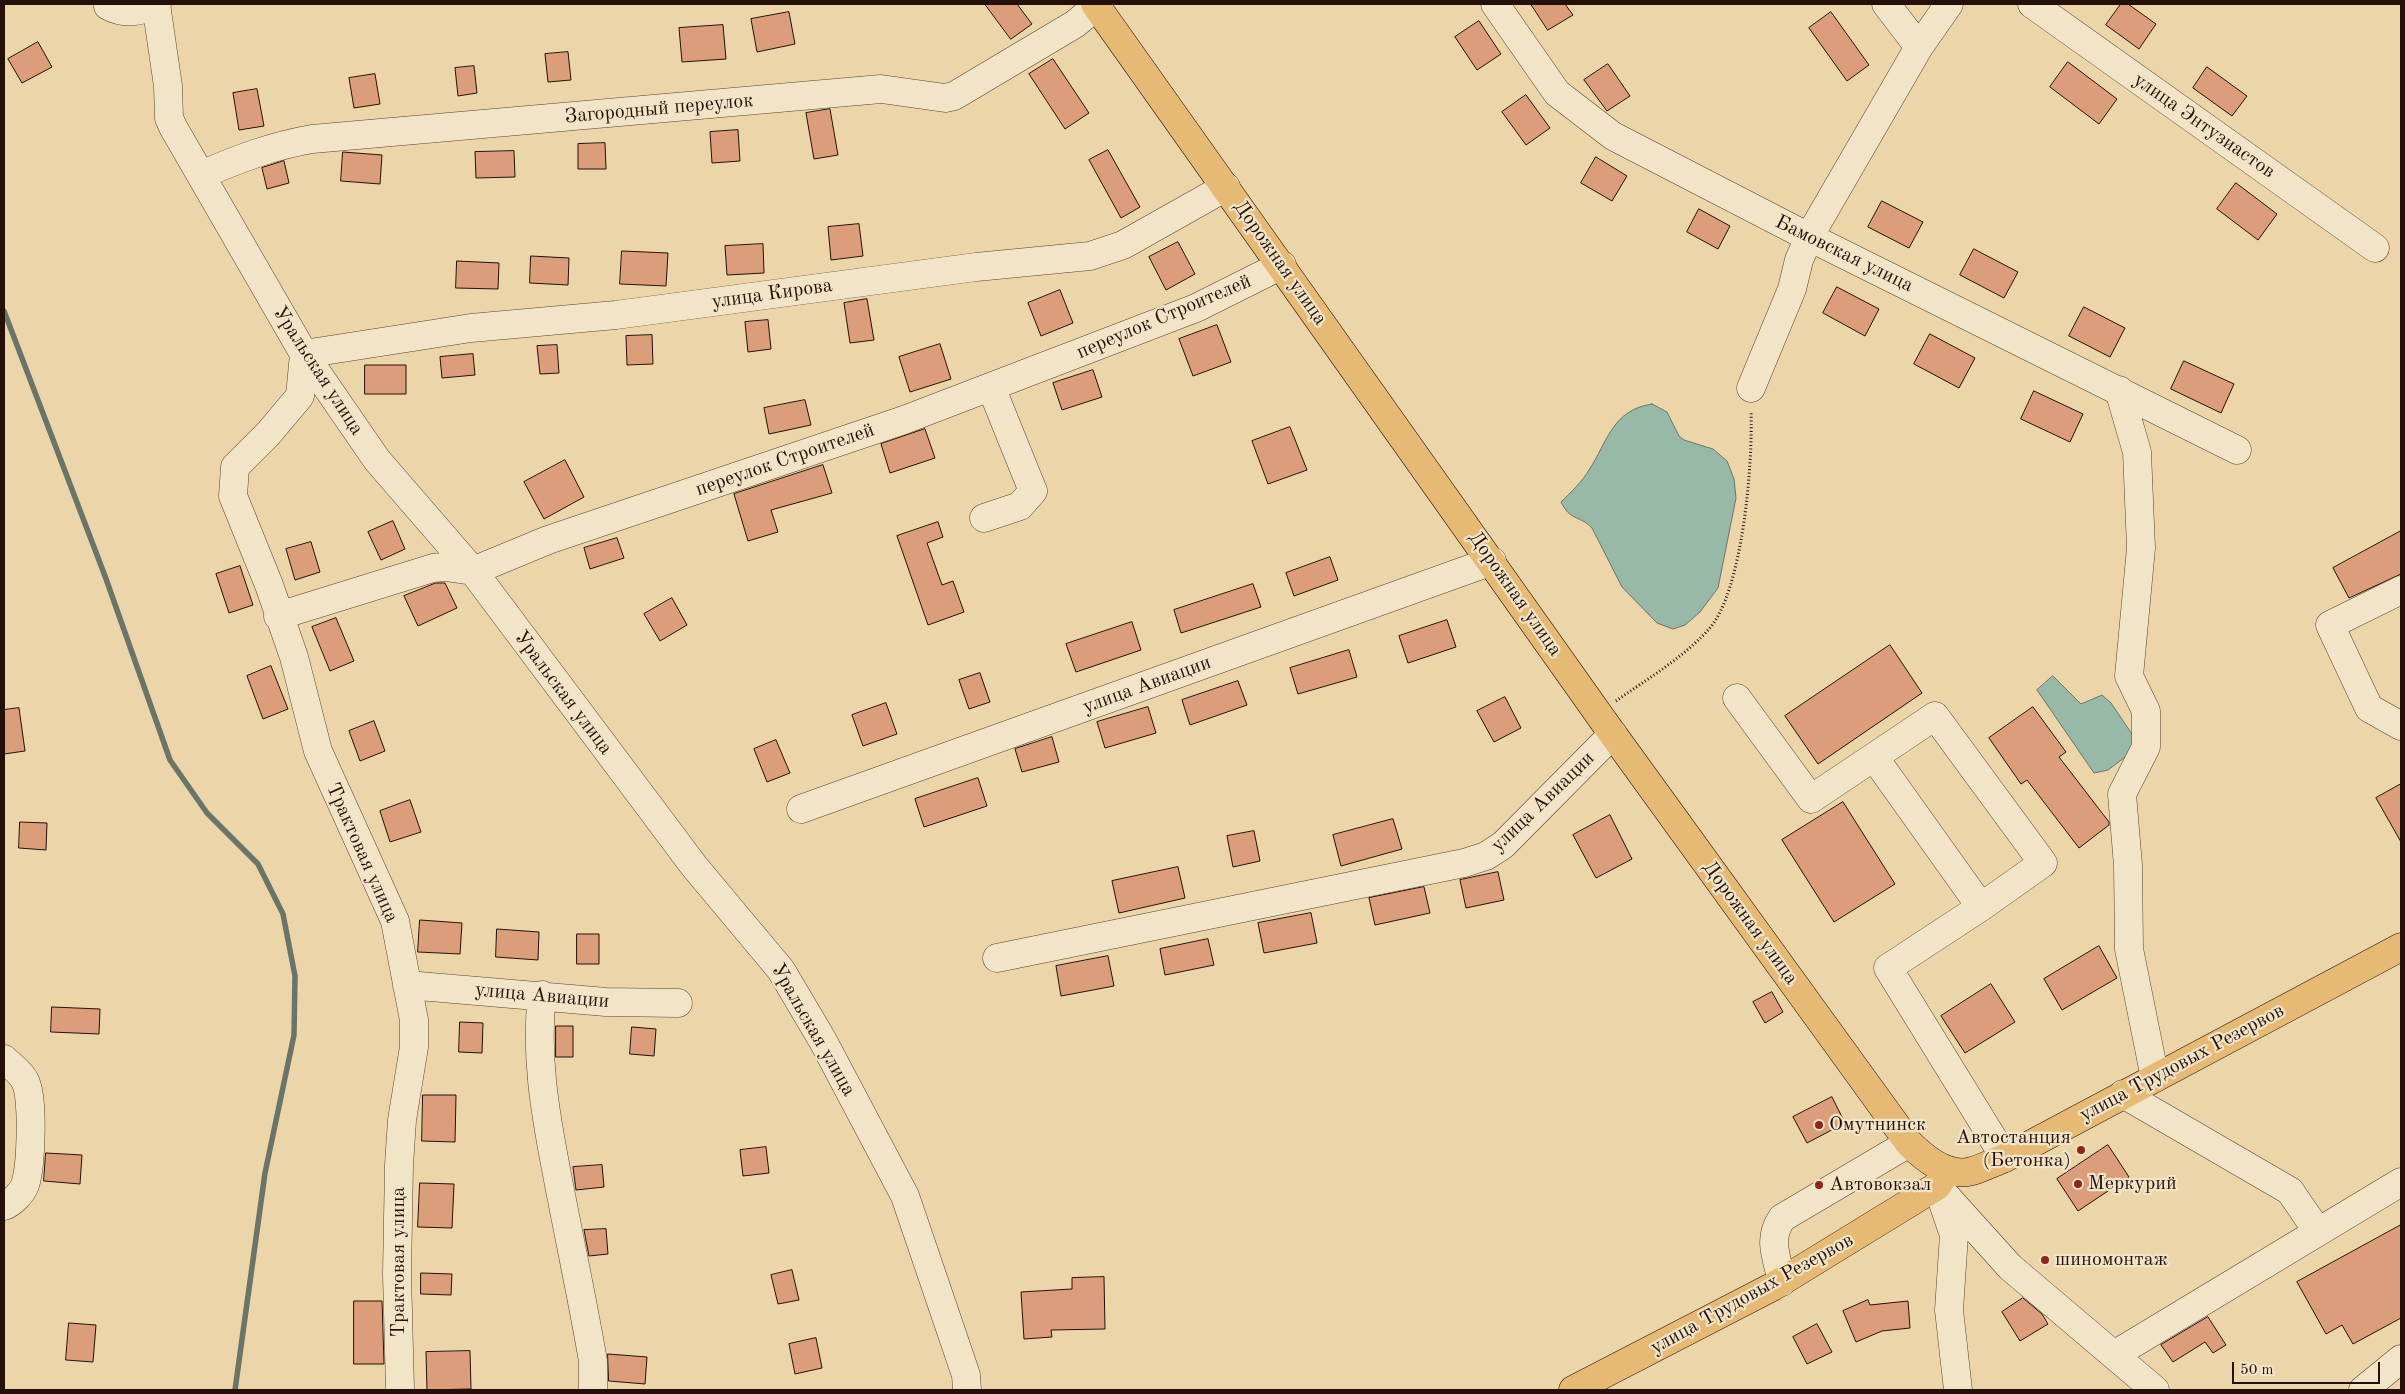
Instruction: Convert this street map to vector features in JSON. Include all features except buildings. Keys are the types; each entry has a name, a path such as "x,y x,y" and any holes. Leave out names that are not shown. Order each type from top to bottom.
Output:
{"main road":[{"name":"Дорожная улица","path":"1097,4 1606,724 1909,1144 1942,1178"},
{"name":"улица Трудовых Резервов","path":"1573,1390 1782,1282 1942,1178 1970,1172 2005,1158 2401,947"}],"street":[{"path":"108,6 117,11 132,13 156,4"},
{"name":"Уральская улица","path":"156,4 168,86 169,118 304,354 377,460 472,571 694,866 781,970 823,1041 905,1196 966,1374 967,1390"},
{"name":"Загородный переулок","path":"201,175 250,154 279,145 312,139 882,89 945,98 954,96 1067,28 1097,4"},
{"name":"Бамовская улица","path":"1495,4 1557,93 1576,110 1613,136 1809,237 2238,450"},
{"path":"1886,4 1919,47"},
{"path":"1751,388 1792,289 1799,260 1809,237 1919,47 1949,4"},
{"name":"улица Энтузиастов","path":"2032,4 2375,248"},
{"name":"улица Кирова","path":"304,354 470,328 616,315 976,267 1090,256 1123,244 1226,187"},
{"name":"переулок Строителей","path":"472,571 548,540 904,420 1196,308 1282,265"},
{"name":"Трактовая улица","path":"304,354 300,396 268,434 235,467 233,496 269,585 278,616 302,681 310,719 325,771 395,921 414,1020 414,1047 402,1120 399,1165 397,1274 400,1390"},
{"path":"984,518 1020,506 1033,490 991,386"},
{"path":"2120,390 2137,452 2141,548 2129,676 2146,712 2146,747 2122,794 2128,865 2129,950 2155,1078"},
{"name":"улица Авиации","path":"801,809 1492,561"},
{"path":"278,616 433,568 446,567 472,571"},
{"path":"2401,590 2330,626 2369,708 2401,726"},
{"path":"1737,698 1811,799 1935,716 2043,864 1888,968 2005,1158"},
{"name":"улица Авиации","path":"997,958 1439,868 1486,856 1520,830 1606,724"},
{"path":"1874,757 1981,907"},
{"name":"улица Авиации","path":"407,985 616,1002 678,1003"},
{"path":"542,995 539,1029 542,1077 550,1136 593,1361 593,1390"},
{"path":"4,1059 22,1076 30,1093 30,1142 25,1186 16,1198 4,1206"},
{"path":"2123,1094 2290,1191 2318,1232"},
{"path":"1782,1282 1774,1244 1774,1231 1782,1218 1909,1144"},
{"path":"1942,1178 2010,1267 2154,1390"},
{"path":"1942,1178 1954,1235 1949,1310 1958,1390"},
{"path":"2114,1355 2401,1182"},
{"path":"2363,1390 2401,1359"}],"path":[{"path":"1606,724 1709,629 1723,608 1740,538 1751,470 1751,388"}],"shaded area":[{"path":"1652,404 1667,412 1679,436 1684,440 1713,449 1727,461 1734,479 1736,498 1718,588 1700,612 1685,625 1673,629 1657,623 1622,587 1592,528 1568,513 1561,502 1586,474 1619,420 1639,407"},
{"path":"2053,676 2081,704 2102,695 2111,703 2136,740 2133,751 2108,770 2094,773 2037,690"}],"waterway":[{"path":"4,311 105,576 170,760 207,813 258,864 283,914 295,976 294,1035 265,1173 235,1390"}],"place":[{"name":"Омутнинск","path":"1819,1125"},
{"name":"Автостанция (Бетонка)","path":"2081,1150"},
{"name":"Меркурий","path":"2078,1184"},
{"name":"Автовокзал","path":"1819,1185"},
{"name":"шиномонтаж","path":"2045,1260"}]}
